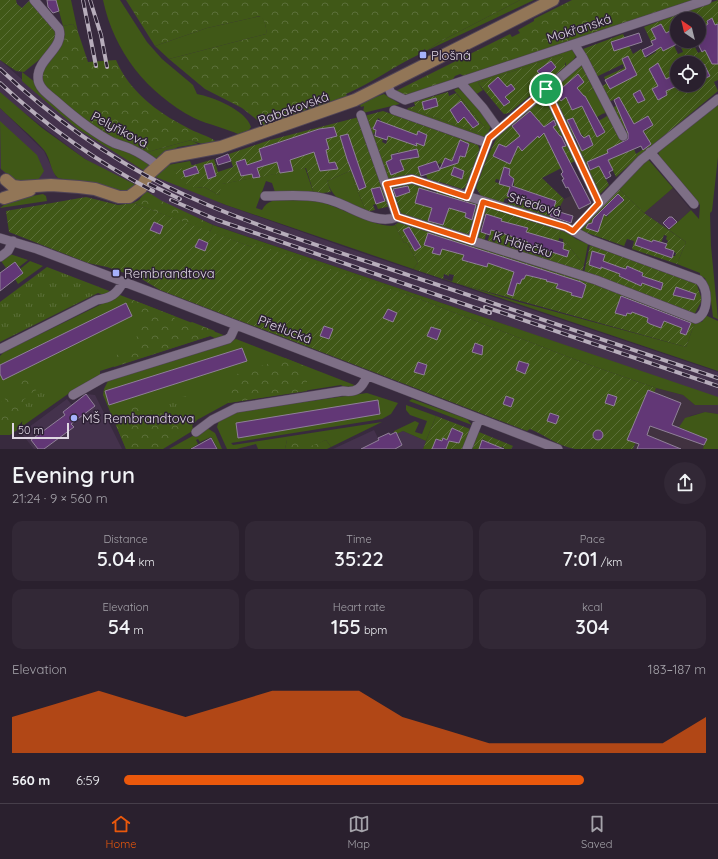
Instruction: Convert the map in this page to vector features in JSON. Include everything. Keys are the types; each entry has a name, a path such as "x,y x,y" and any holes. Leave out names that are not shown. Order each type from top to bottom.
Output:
{"main road":[{"name":"Rabakovská","path":"3,177 13,186 84,188 125,198 131,196 141,188 149,174 157,165 168,157 221,147 259,135 355,100 553,0"},
{"path":"2,200 7,189 3,177"},
{"name":"Rabakovská","path":"2,200 39,187"}],"street":[{"name":"Pelyňková","path":"34,0 59,30 60,35 58,42 40,66 38,73 40,85 50,96 86,127 114,143 131,149 157,165"},
{"name":"Mokřanská","path":"387,84 391,93 405,100 706,0"},
{"path":"574,44 583,58 624,136"},
{"path":"467,197 486,143 498,129 583,58"},
{"path":"460,82 483,108 498,129"},
{"path":"546,89 599,203"},
{"path":"573,231 650,152 718,99"},
{"path":"394,110 486,143"},
{"path":"265,196 318,197 337,202 375,218 389,220 397,217 361,115"},
{"path":"650,152 694,204"},
{"name":"Středová","path":"386,184 412,179 566,227 590,240 699,280 702,284 706,302 700,317 696,320"},
{"path":"472,241 483,202"},
{"name":"K Háječku","path":"397,217 596,280 696,320"},
{"name":"Přetlucká","path":"0,238 13,241 123,282 558,449"},
{"path":"0,257 8,252 13,241"},
{"path":"0,349 97,300 106,298 118,292 123,282"},
{"path":"73,395 103,378 228,339 232,336 236,325"},
{"path":"196,432 212,420 236,408 343,391 354,391 363,386 367,376"},
{"path":"467,449 479,419"}],"shaded area":[{"path":"0,60 58,111 96,138 223,204 350,249 718,372 718,398 214,225 162,202 85,159 11,103 0,92"},
{"path":"0,108 44,151 56,177 64,180 35,182 8,176 0,168"},
{"path":"589,187 597,201 573,225 549,219 553,210 557,211 564,199"},
{"path":"673,188 691,210 669,230 644,213"},
{"path":"656,388 683,395 695,405 718,405 718,414 705,412 690,416 680,428 707,439 709,449 633,449"},
{"name":"MŠ Rembrandtova","path":"86,394 95,395 122,449 34,449 21,433 67,399 72,405"},
{"path":"374,430 378,438 390,432 392,434 403,431 426,441 423,449 333,449"}],"green space":[{"path":"0,0 16,0 17,4 22,8 30,0 57,33 58,37 45,55 24,72 16,71 0,60"},
{"path":"56,0 71,0 78,32 73,24 63,26"},
{"path":"103,0 120,0 147,42 162,59 193,85 197,94 220,101 243,115 251,127 247,133 240,135 194,118 177,108 147,83 124,54 108,19"},
{"path":"126,0 520,0 441,41 426,51 425,49 420,52 420,54 346,94 347,96 266,127 242,108 205,89 169,59 266,34 265,25 260,16 207,28 155,46"},
{"path":"520,0 534,0 426,51 441,41"},
{"path":"572,0 697,0 466,77 460,74 455,76 451,82 407,96 396,91 510,34 512,37 520,33 518,30 534,21 534,19"},
{"path":"718,0 718,80 714,82 718,91 616,177 605,154 587,162 589,171 599,166 607,171 603,174 609,185 599,195 549,91 583,63 596,88 577,97 571,108 572,110 582,106 597,137 605,132 604,128 601,130 597,122 607,116 606,113 602,114 607,111 628,152 634,149 636,154 651,144 647,138 633,147 625,132 628,130 634,137 650,128 652,124 648,116 623,130 612,108 622,103 619,97 609,102 601,87 607,83 604,77 624,68 623,64 596,77 583,49 623,34 633,54 641,49 646,58 656,52 644,27 670,17 670,32 668,33 670,37 670,45 661,27 655,40 663,51 670,48 675,48 678,54 683,52 682,48 696,48 698,53 717,44 712,26 715,24 712,18 707,21 708,24 706,25 706,12 685,12","holes":["582,134 584,138 587,137 593,145 582,151 574,139"]},
{"path":"261,16 264,20 266,34 169,59 155,46 207,28"},
{"path":"73,24 78,32 88,62 116,60 128,81 145,100 175,121 217,142 204,144 191,140 144,153 101,132 74,115 51,93 41,80 43,65 64,39 63,26"},
{"path":"571,47 576,56 567,69 561,55 478,83 483,90 475,95 469,86 469,83"},
{"path":"561,55 565,61 565,67 509,113 504,114 478,83"},
{"path":"22,72 117,146 149,164 150,166 146,172 78,129 22,81"},
{"path":"458,88 473,101 491,125 488,134 483,137 406,111 408,108 482,134 486,129 454,90"},
{"path":"596,88 607,111 589,122 586,114 593,110 585,96 579,99 577,97"},
{"path":"0,92 42,128 85,159 138,186 136,189 123,192 58,178 53,172 44,150 0,108"},
{"path":"448,92 449,96 456,93 486,129 487,133 482,134 408,108 415,106 414,102","holes":["461,102 463,105 465,104 479,124 473,128 464,117 458,122 450,110"]},
{"path":"384,94 400,104 363,113 364,106 361,107 359,103"},
{"path":"545,95 563,135 557,137 551,129 557,124 553,120 541,129 534,131 539,137 545,133 554,152 569,144 577,160 542,178 564,199 557,212 553,210 556,201 543,197 540,207 552,211 549,219 507,206 509,200 505,198 503,204 482,197 476,188 486,160 498,135","holes":["499,144 506,147 504,150 514,155 511,161 501,157 499,160 493,156","504,167 510,169 509,175 514,179 514,186 521,189 519,198 507,196 511,184 508,186 495,182 496,179 500,180"]},
{"path":"718,102 718,157 712,211 710,213 711,246 718,319 713,317 710,293 708,293 705,278 700,277 700,273 677,264 686,242 669,230 691,210 699,219 700,205 660,160 658,151"},
{"path":"383,111 478,145 480,151 466,187 462,189 440,182 439,185 428,181 426,174 443,168 441,163 438,164 436,161 418,167 422,180 387,179 364,116","holes":["378,118 381,122 392,126 386,144 382,142 383,139 373,135 376,130 373,129","460,140 469,144 465,157 460,156 459,159 453,157","398,152 404,170 391,174 386,162 392,159 391,155"]},
{"path":"359,117 391,206 378,209 376,204 373,205 375,210 366,212 350,171 327,181 331,192 314,194 306,168 293,171 287,153 281,153 278,142 259,149 264,166 277,162 280,173 260,177 255,163 249,165 253,178 222,184 219,195 204,187 196,188 188,185 173,171 214,159 218,172 233,167 229,154 270,140","holes":["350,141 355,153 351,154 355,157 359,168 352,173 347,160","328,158 329,163 335,162 337,169 320,171 317,161"]},
{"path":"0,121 37,155 44,171 38,180 20,184 1,169"},
{"path":"191,140 198,144 178,147 156,159 144,153"},
{"path":"647,158 673,188 644,213 618,188"},
{"path":"190,161 192,166 174,171 196,188 204,187 219,195 221,184 305,168 314,194 275,192 272,183 266,181 256,208 262,210 266,204 275,201 311,199 368,221 388,226 395,225 404,243 407,242 418,263 413,269 226,205 153,176 168,165"},
{"path":"350,171 366,212 337,198 333,194 327,181"},
{"path":"406,181 430,188 429,191 419,188 416,200 432,207 437,190 480,203 469,238 403,218 399,212 391,189 393,185"},
{"path":"618,188 644,213 686,242 677,264 632,249 634,241 627,239 624,246 582,231 581,227","holes":["618,194 624,201 618,203 607,217 601,211","664,235 667,236 666,239 668,241 665,248 676,253 675,256 672,256 671,258 649,250 649,248 646,247 645,249 635,245 638,238 648,241 651,244 653,240 661,243"]},
{"path":"146,191 162,201 213,225 210,232 133,203 139,200"},
{"path":"43,194 46,196 47,201 0,208 10,200"},
{"path":"86,197 118,205 133,203 252,247 255,244 409,295 584,363 656,388 633,449 569,448 536,431 530,429 527,431 160,290 140,278 107,267 88,263 9,232 6,211"},
{"path":"485,205 562,229 557,245 563,247 563,239 584,265 582,273 487,243 491,230 498,233 503,222 501,221 502,219 485,214 480,232 486,234 484,242 475,240","holes":["515,224 528,228 524,240 511,236"]},
{"path":"399,222 577,277 695,322 686,347 452,282 454,275 449,274 449,276 444,274 443,279 413,269 418,263 407,242 404,243 395,225","holes":["467,246 491,254 487,267 463,260","576,280 586,285 582,298 571,295","621,296 630,299 629,303 634,306 631,314 627,313 626,316 615,312","656,309 665,313 663,318 665,319 667,313 676,317 673,324 664,321 661,328 647,322 649,315 653,316"]},
{"path":"213,225 718,397 718,405 695,405 683,395 656,388 584,363 409,295 252,247 210,232"},
{"path":"562,229 576,239 588,244 584,265 563,239 559,238"},
{"path":"590,245 696,282 702,300 694,315 584,273","holes":["627,266 645,277 641,286 619,276 623,267 626,269"]},
{"path":"10,254 28,260 19,267 15,262 6,268 1,261"},
{"path":"30,261 43,266 18,284 15,279 23,273 20,269"},
{"path":"47,267 112,292 104,295 98,293 0,342 0,302"},
{"path":"429,274 519,302 686,347 695,322 702,322 705,315 718,321 718,371"},
{"path":"120,295 226,336 217,339 210,336 100,371 100,375 68,394 10,435 0,435 0,374 3,380 126,303 0,365 0,356 4,352"},
{"path":"133,300 174,316 177,328 181,328 192,322 215,331 210,336 114,367 114,356 128,349 137,337 140,316 130,303"},
{"path":"236,339 357,386 348,389 341,385 228,403 197,420 192,426 194,430 163,449 126,449 103,395 108,381","holes":["242,348 246,361 109,405 105,391"]},
{"path":"285,358 307,367 307,391 228,403 237,374"},
{"path":"31,377 38,389 27,396 21,416 15,419 3,395 16,396 19,393 20,382"},
{"path":"48,386 53,398 29,412 23,400"},
{"path":"367,393 398,403 391,414 382,419 231,443 233,445 382,422 331,447 326,440 311,447 287,440 285,449 258,449 256,444 237,449 227,449 217,427 219,420 232,412","holes":["378,401 380,414 238,438 236,423"]},
{"path":"186,396 189,410 159,418 156,404"},
{"path":"0,399 12,424 6,428 0,426"},
{"path":"412,399 467,419 472,425 409,401"},
{"path":"144,404 151,409 159,420 189,412 192,426 177,439 163,446 147,449 126,449 112,415"},
{"path":"406,405 436,416 426,441 403,431 396,434 396,432 394,433 394,431 415,421 419,423 415,432 422,434 427,421 410,415 406,410"},
{"path":"705,412 718,414 718,449 703,449 706,439 679,427 685,418"},
{"path":"436,416 470,429 463,449 446,449 449,441 443,438 435,449 423,449"},
{"path":"207,428 215,433 222,449 218,449 211,437 200,442 198,439 196,440 198,444 190,449 169,449"},
{"path":"479,432 513,446 511,449 505,449 502,446 501,449 490,449 491,444 483,439 479,448 480,449 472,449"},
{"path":"299,438 311,446 326,440 331,447 327,449 285,449 287,440"}],"building":[{"path":"47,0 56,0 59,11 53,13 48,7"},
{"path":"712,18 715,25 718,24 718,64 712,64 705,50 702,52 700,48 706,48 707,21"},
{"path":"661,24 666,33 670,31 670,48 663,51 661,47 645,57 642,50 653,45 651,41 656,39 651,29"},
{"path":"639,33 642,42 614,51 611,42"},
{"path":"628,56 637,75 610,89 605,80 626,69 622,59"},
{"path":"551,61 556,67 544,79 537,71"},
{"path":"658,63 666,79 670,77 670,89 666,91 667,95 658,100 652,89 658,86 649,69"},
{"path":"706,68 710,76 706,78"},
{"path":"578,74 584,82 577,88 585,96 605,132 597,137 582,106 572,110 566,97 561,101 554,92 560,86 562,88"},
{"path":"498,77 507,87 511,84 515,89 505,97 510,102 504,106 488,86"},
{"path":"640,90 645,100 638,103 633,94"},
{"path":"619,97 634,124 648,116 653,125 643,131 651,144 643,150 641,146 608,160 613,170 609,172 611,176 606,179 599,166 590,170 587,162 608,153 607,150 628,139 628,133 614,100"},
{"path":"436,98 438,106 424,110 422,102"},
{"path":"461,101 479,124 473,128 464,117 458,123 450,110"},
{"path":"530,111 544,127 554,120 556,125 553,127 561,136 566,146 562,147 591,203 579,209 568,187 566,188 562,180 564,179 561,174 563,172 544,133 539,138 538,136 522,151 518,146 510,164 493,156 499,144 506,147 520,136 512,126"},
{"path":"573,118 581,135 584,138 589,135 593,145 582,151 567,120"},
{"path":"377,120 417,135 418,131 427,135 424,146 416,143 417,146 388,136 387,140 375,136 376,130 373,129"},
{"path":"334,127 337,136 326,139 329,149 326,150 329,163 335,162 338,169 320,171 314,152 290,160 293,171 280,173 277,162 257,168 260,177 253,178 252,174 241,176 236,162 245,159 247,165 262,160 259,149 319,129"},
{"path":"348,134 366,187 359,190 340,136"},
{"path":"460,140 469,144 465,157 460,156 458,163 440,169 445,158 452,161"},
{"path":"417,149 419,157 400,160 404,170 391,175 386,162 392,159 391,155"},
{"path":"228,154 231,161 218,165 216,159"},
{"path":"436,161 440,170 421,176 418,167"},
{"path":"212,163 216,176 208,179 204,165"},
{"path":"196,166 199,173 185,177 183,171"},
{"path":"454,167 464,171 462,179 451,175"},
{"path":"504,167 510,169 509,175 514,179 512,186 556,201 553,210 573,216 571,223 550,216 552,211 540,207 541,204 519,196 516,199 507,196 510,187 499,184"},
{"path":"408,186 410,192 396,197 393,189"},
{"path":"380,187 385,201 376,204 371,189"},
{"path":"419,188 476,205 472,220 465,217 466,213 449,208 443,225 428,221 432,208 415,203"},
{"path":"618,194 624,200 606,216 604,214 598,232 586,228 588,224 592,223 593,219"},
{"path":"486,214 502,219 501,221 528,228 526,232 564,243 563,249 569,251 567,257 527,244 528,242 499,232 491,230 490,235 481,232"},
{"path":"669,217 672,217 677,222 669,229 663,223"},
{"path":"154,222 163,226 160,234 150,230"},
{"path":"409,227 421,247 415,251 403,230"},
{"path":"428,233 581,282 586,285 582,298 556,288 558,284 526,275 520,284 517,283 513,296 507,294 514,272 488,263 487,267 462,260 464,255 442,249 440,255 432,253 434,248 424,245"},
{"path":"638,237 652,242 653,240 667,244 665,248 674,251 672,258 635,245"},
{"path":"199,239 208,243 205,251 195,247"},
{"path":"592,251 605,255 603,261 626,269 627,266 643,273 642,276 663,283 661,290 642,283 641,286 619,276 620,274 601,267 601,269 589,265"},
{"path":"15,262 23,273 0,291 0,273"},
{"path":"676,287 696,294 694,300 673,295"},
{"path":"621,296 691,323 686,335 680,333 682,328 664,321 661,328 647,322 648,318 632,312 631,314 627,313 626,316 615,313"},
{"path":"126,303 132,316 3,380 0,374 0,365"},
{"path":"388,309 397,313 393,322 383,318"},
{"path":"324,326 333,329 329,339 320,336"},
{"path":"431,327 441,330 437,340 427,336"},
{"path":"475,343 483,346 482,355 472,352"},
{"path":"242,348 247,361 109,405 105,391"},
{"path":"519,361 529,364 525,374 516,370"},
{"path":"418,362 427,365 424,375 414,372"},
{"path":"648,390 681,403 672,425 707,439 704,445 650,426 647,435 681,449 637,449 639,444 627,440"},
{"path":"86,394 95,406 71,424 74,427 44,449 38,449 31,440 65,415 63,412"},
{"path":"608,394 617,397 614,406 605,403"},
{"path":"506,396 514,399 511,407 503,404"},
{"path":"378,400 380,414 238,438 236,423"},
{"path":"550,413 559,416 556,424 547,421"},
{"path":"452,428 463,433 459,443 449,441 446,449 432,449 436,439 442,441 443,438 447,440"},
{"path":"596,430 600,430 602,431 602,439 596,440 593,437 593,433"},
{"path":"396,432 402,445 395,449 361,449 379,440 378,438 389,433 390,435"},
{"path":"211,438 217,449 191,449"},
{"path":"482,440 504,449 479,449"}],"railway":[{"path":"83,0 96,66"},
{"path":"90,0 101,35 107,67"},
{"path":"0,69 39,103 80,134 145,175 198,201 289,236 718,378"},
{"path":"0,83 35,114 73,142 112,168 153,191"},
{"path":"149,184 180,199"},
{"path":"171,200 217,220 490,313"},
{"path":"485,307 718,386"}],"place":[{"name":"Plošná","path":"423,55"},
{"name":"Rembrandtova","path":"116,273"},
{"name":"MŠ Rembrandtova","path":"74,418"}],"route":[{"path":"546,89 599,203 573,231 566,227 483,202 472,241 397,217 386,184 408,178 467,197 489,138 546,89"}]}
